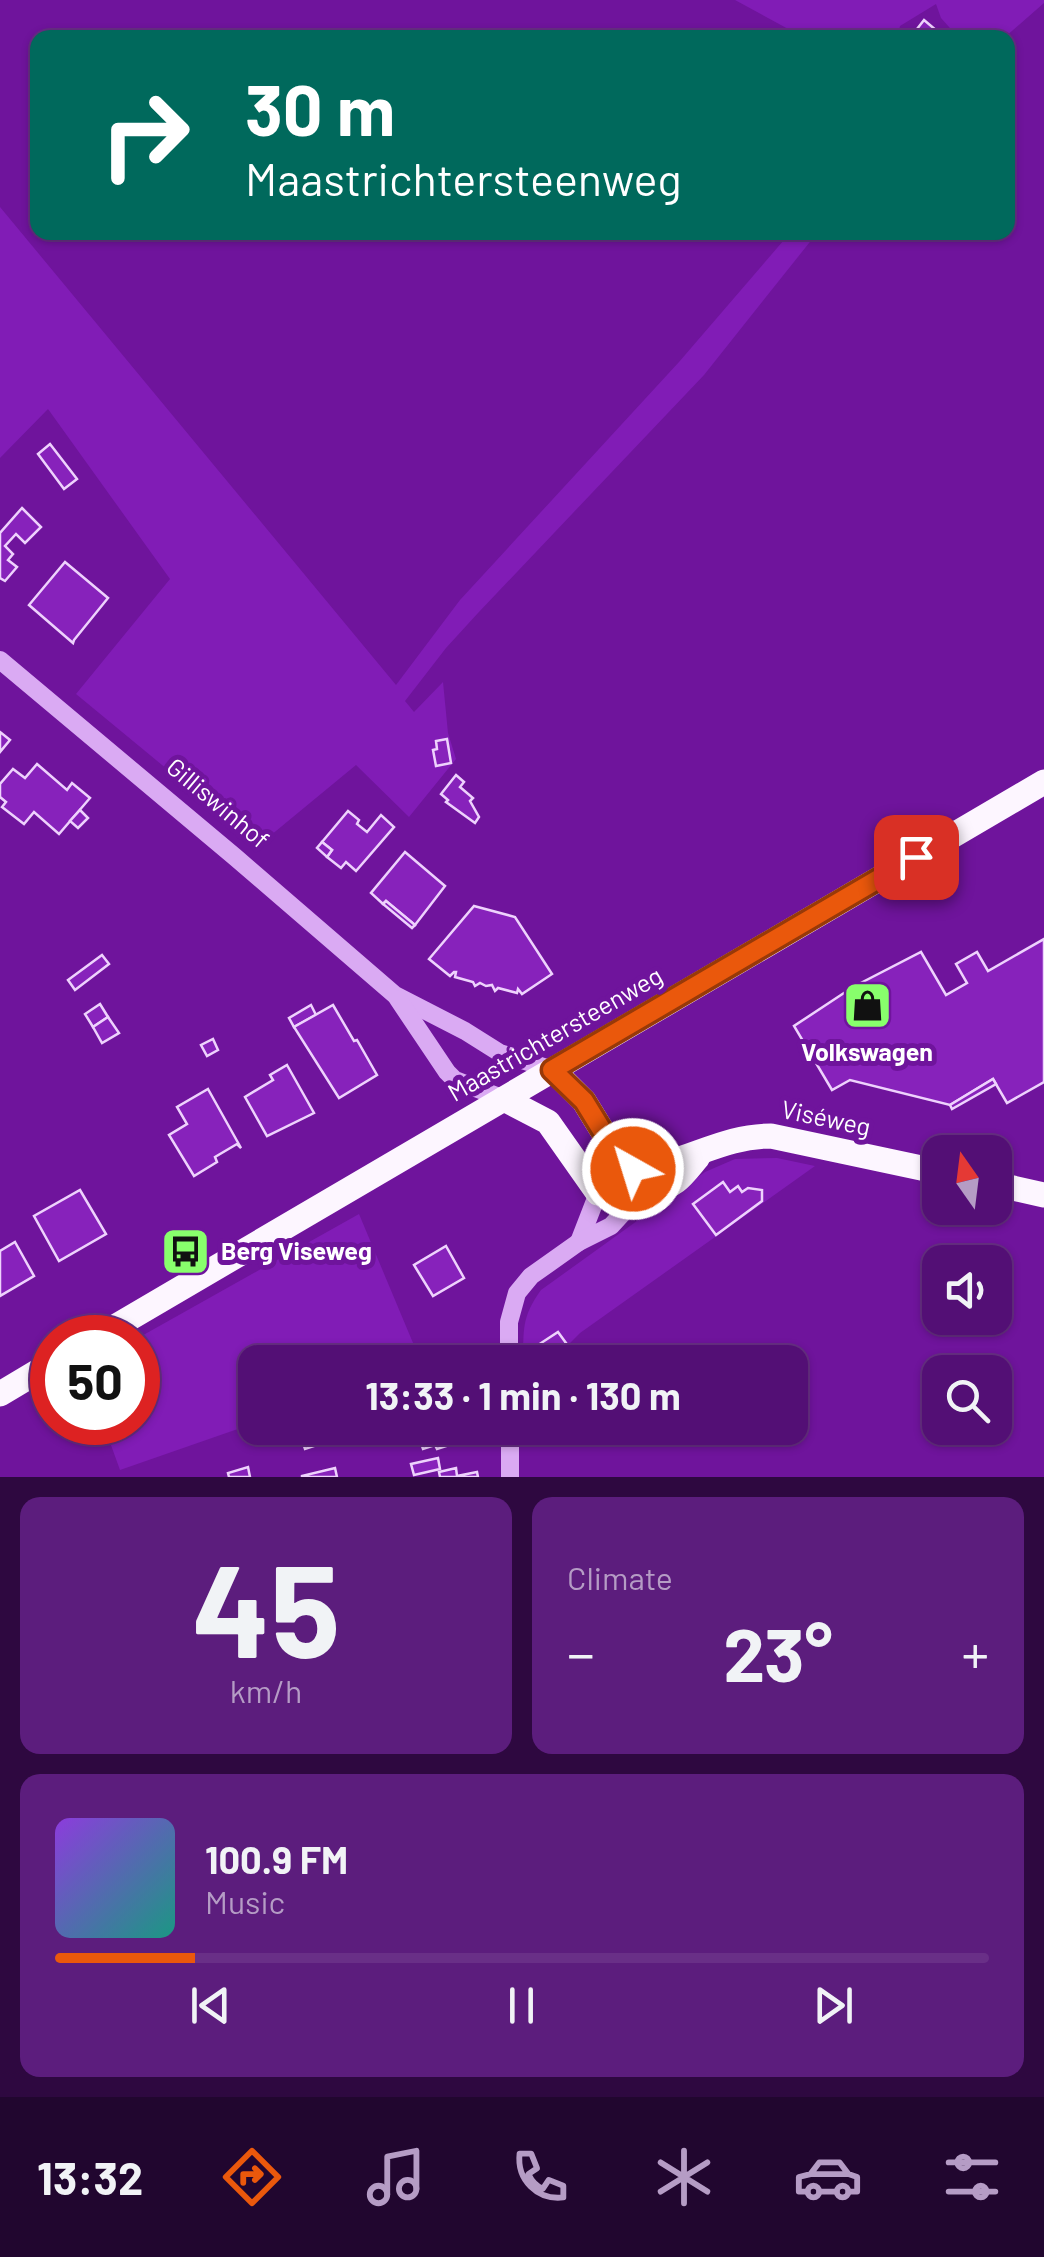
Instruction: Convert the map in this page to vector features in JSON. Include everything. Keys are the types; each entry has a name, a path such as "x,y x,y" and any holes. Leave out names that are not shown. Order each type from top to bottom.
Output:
{"main road":[{"name":"Maastrichtersteenweg","path":"135,1315 1044,782"},
{"name":"Gilliswinhof","path":"552,1070 584,1101 611,1145 633,1169"},
{"name":"Gilliswinhof","path":"504,1099 548,1122 598,1193"},
{"name":"Viséweg","path":"633,1169 666,1165 738,1138 771,1136 922,1168"},
{"name":"Viséweg","path":"598,1193 627,1196 649,1192 674,1182 702,1152"},
{"path":"1012,1188 1044,1195"},
{"path":"0,1394 30,1376"}],"street":[{"name":"Gilliswinhof","path":"0,660 395,994 500,1053 552,1070"},
{"name":"Gilliswinhof","path":"395,994 455,1080 504,1099"},
{"path":"509,1345 509,1322 517,1294 532,1276 579,1242 611,1226 622,1214 633,1169"},
{"path":"579,1242 598,1193"},
{"path":"510,1445 510,1477"}],"shaded area":[{"path":"735,0 1044,0 1013,30 952,30 936,4 899,30 790,30"},
{"path":"0,207 396,685 460,600 679,362 784,240 811,240 704,375 478,613 405,701 414,712 443,682 448,733 456,759 409,817 356,765 259,845 76,694 170,579 48,409 0,458"},
{"path":"777,1158 815,1166 568,1345 524,1345 527,1316 541,1290 705,1172 735,1159"},
{"path":"359,1214 414,1345 238,1345 238,1429 120,1470 111,1445 160,1445 160,1326"}],"building":[{"path":"924,20 936,30 916,30"},
{"path":"50,444 77,479 64,489 38,454"},
{"path":"22,508 41,527 25,543 16,534 5,546 13,554 8,560 17,567 5,581 0,578 0,533"},
{"path":"65,562 108,598 73,643 29,605"},
{"path":"0,732 10,740 0,752"},
{"path":"447,739 451,763 436,766 436,741"},
{"path":"37,764 67,790 72,783 90,798 59,834 34,812 24,824 2,807 6,802 0,797 0,784 13,769 25,778"},
{"path":"456,775 464,782 460,787 473,798 470,801 479,817 475,823 441,794"},
{"path":"80,810 88,818 78,828 70,821"},
{"path":"348,811 367,832 381,815 394,827 356,871 346,862 341,868 327,857 332,850 322,842"},
{"path":"322,842 332,850 327,857 317,848"},
{"path":"405,852 445,886 415,925 371,893"},
{"path":"386,901 415,925 412,928 383,904"},
{"path":"474,906 515,917 552,974 522,994 518,989 517,993 498,988 495,991 492,985 475,986 455,977 456,972 450,976 429,959"},
{"path":"1044,939 1044,1082 1007,1103 993,1079 950,1105 850,1080 832,1090 794,1026 853,987 921,952 946,995 967,983 956,964 977,952 988,971"},
{"path":"102,955 109,964 75,990 68,980"},
{"path":"100,1004 108,1017 93,1027 85,1014"},
{"path":"311,1005 316,1015 294,1027 289,1018"},
{"path":"333,1005 377,1075 339,1098 294,1027"},
{"path":"108,1017 119,1033 102,1043 93,1027"},
{"path":"213,1039 218,1050 207,1056 201,1045"},
{"path":"287,1065 314,1113 267,1136 245,1097 273,1080 270,1075"},
{"path":"993,1079 996,1084 952,1109 950,1105"},
{"path":"208,1089 241,1148 237,1144 215,1157 217,1162 194,1176 169,1135 187,1124 177,1107"},
{"path":"723,1182 730,1192 738,1186 742,1192 748,1188 762,1190 762,1201 716,1235 693,1204"},
{"path":"80,1190 106,1234 59,1261 34,1216"},
{"path":"15,1242 34,1276 0,1296 0,1251"},
{"path":"446,1246 464,1278 433,1296 414,1265"},
{"path":"558,1332 566,1343 563,1345 538,1345"},
{"path":"438,1458 440,1469 414,1475 411,1464"},
{"path":"248,1467 250,1477 229,1477 228,1473"},
{"path":"335,1468 337,1477 302,1477 302,1476"},
{"path":"456,1468 457,1476 477,1472 478,1477 440,1477 439,1472"}],"place":[{"name":"Volkswagen","path":"867,1006"},
{"name":"Berg Viseweg","path":"186,1251"}],"route":[{"path":"633,1169 611,1145 584,1101 552,1070 916,857"}]}
